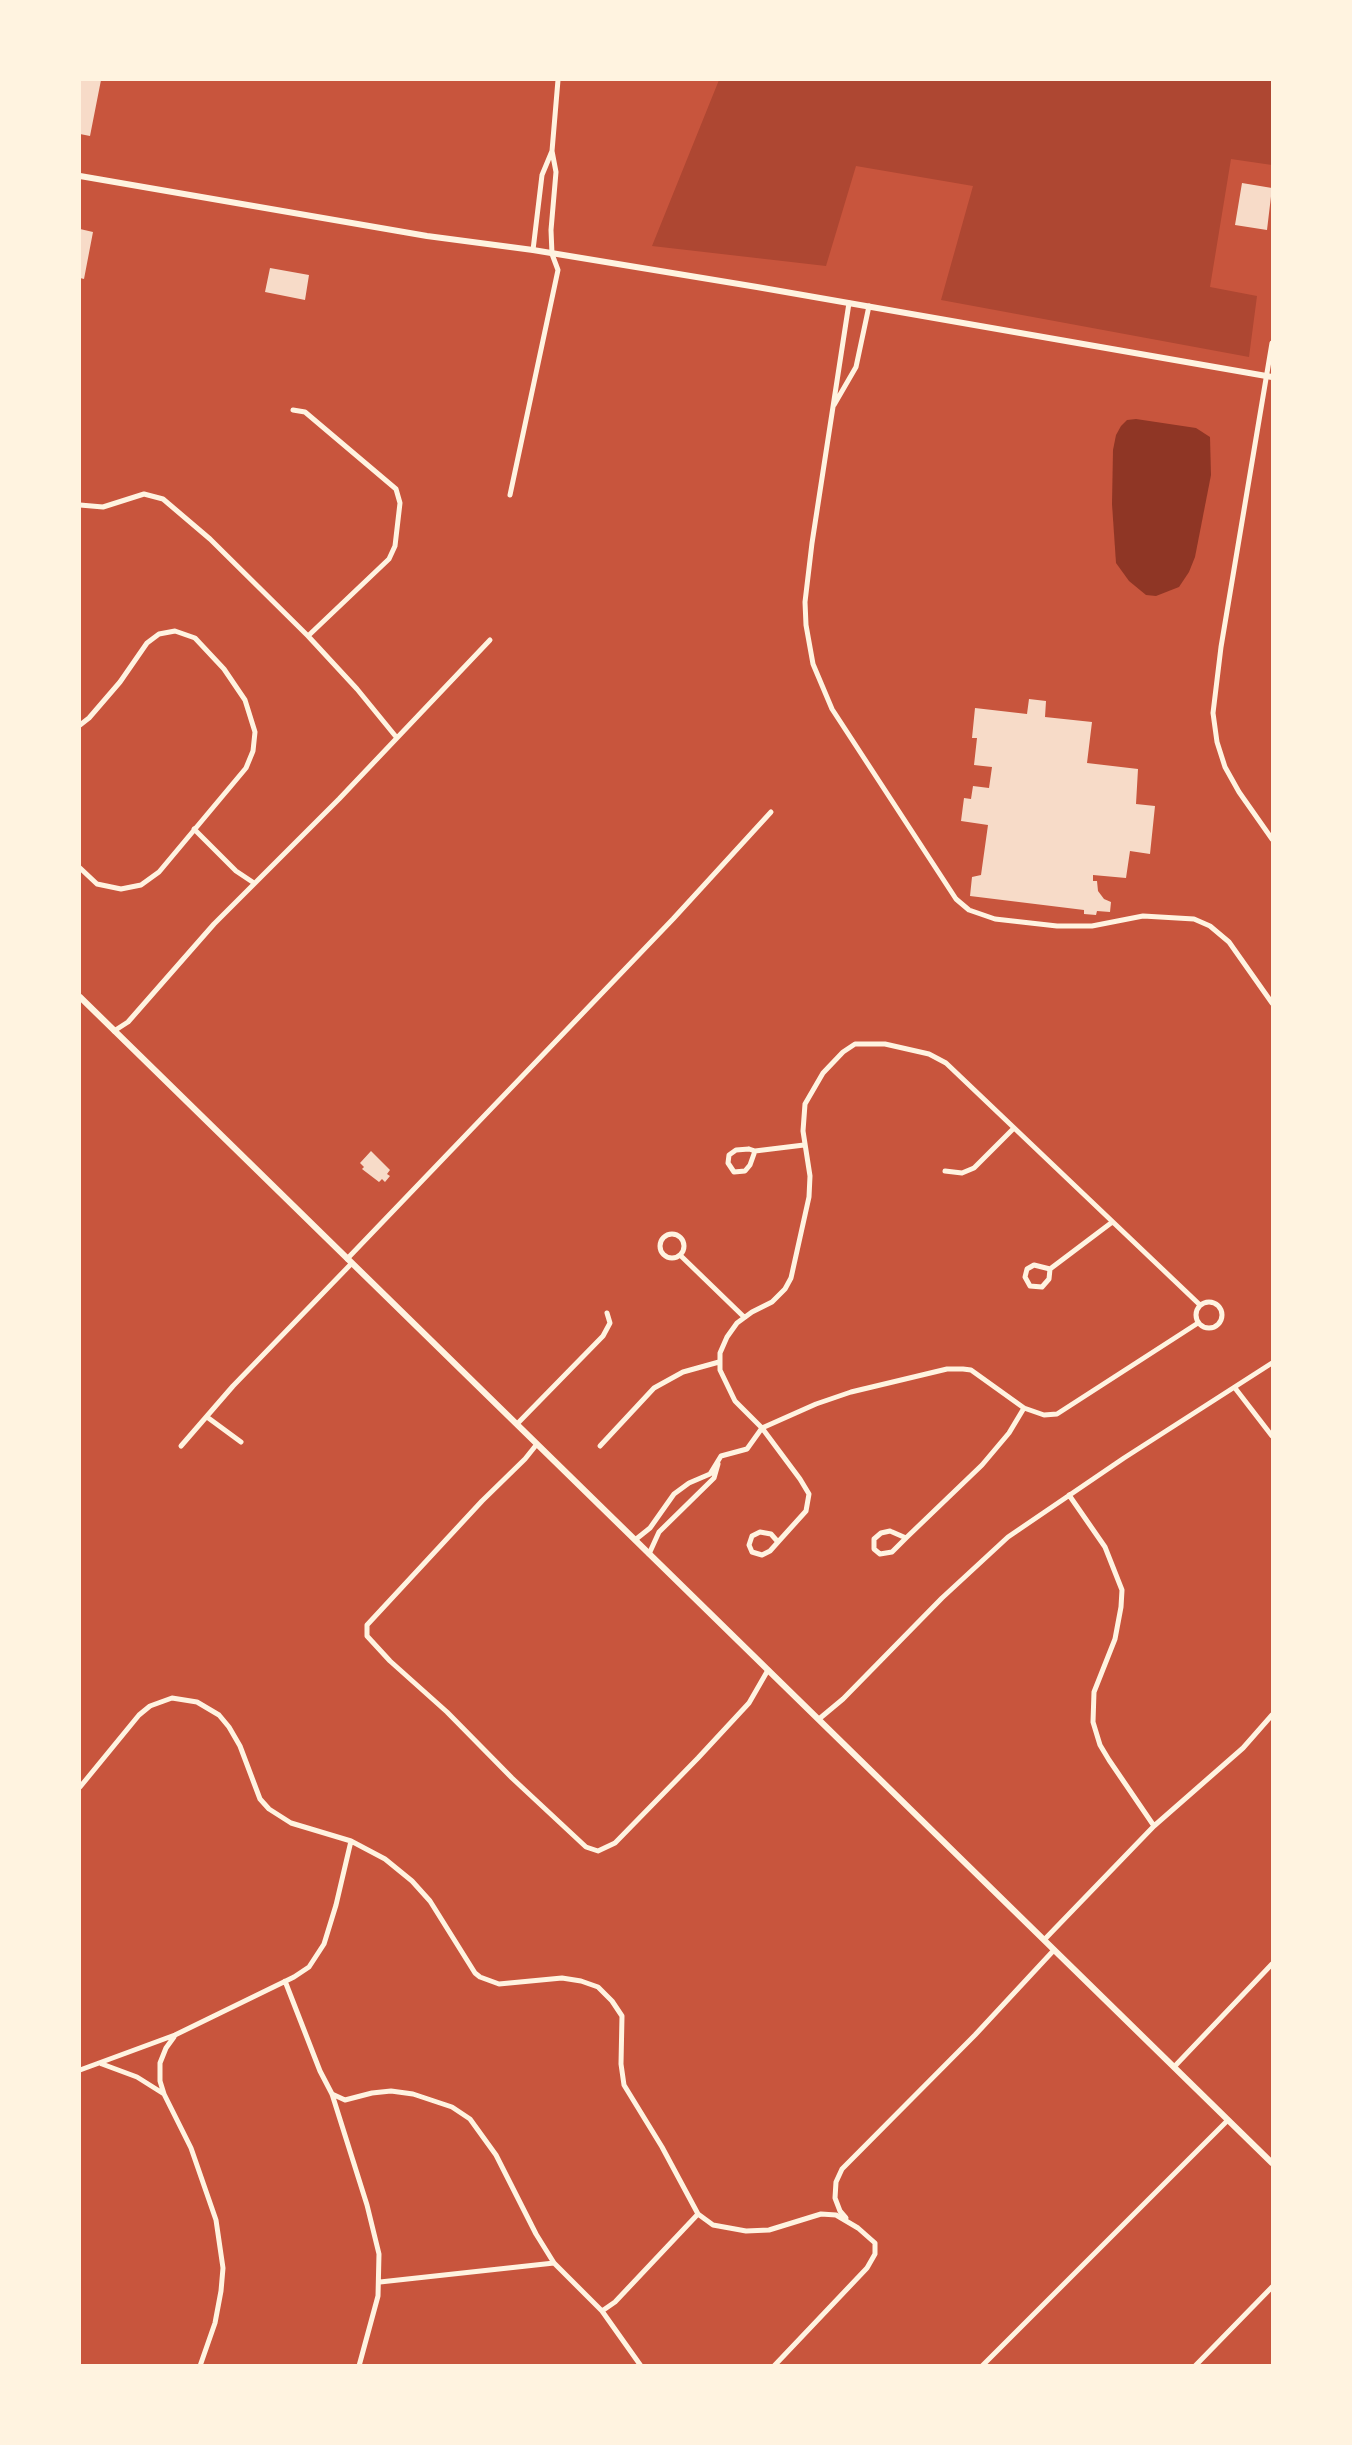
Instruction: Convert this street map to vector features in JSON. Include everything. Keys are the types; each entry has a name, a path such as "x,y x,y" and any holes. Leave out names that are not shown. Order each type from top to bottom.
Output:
{"street":[{"path":"510,495 558,270 552,254 551,224 556,172 552,151 558,80"},
{"path":"534,250 542,175 552,151"},
{"path":"80,176 421,235 534,250 869,306 1269,376"},
{"path":"849,303 805,602 806,625 813,664 832,709 956,899 969,910 986,918 1057,926 1092,926 1143,916 1194,919 1210,926 1229,942 1272,1003"},
{"path":"833,407 856,367 869,306"},
{"path":"1272,343 1269,376 1219,657 1213,713 1217,742 1225,767 1239,792 1272,839"},
{"path":"293,410 305,412 396,489 400,503 395,546 389,559 308,636"},
{"path":"80,505 103,507 144,494 163,499 210,539 308,636 357,689 397,738"},
{"path":"80,725 89,718 120,682 152,638 175,631 195,638 224,669 245,700 255,732 253,751 246,768 159,872 141,885 121,889 103,887 89,878 80,868"},
{"path":"114,1031 128,1022 214,924 490,640"},
{"path":"181,1446 350,1261 771,812"},
{"path":"194,829 236,871 254,883"},
{"path":"80,997 1272,2163"},
{"path":"778,1542 771,1534 760,1532 752,1536 749,1545 752,1552 762,1555 770,1551 804,1515 809,1506 809,1494 762,1428 735,1401 724,1381 718,1362 727,1337 744,1317 772,1302 785,1289 791,1278 808,1197 810,1176 804,1145 805,1104 816,1082 843,1052 855,1044 885,1044 938,1058 946,1063 1111,1223 1200,1305"},
{"path":"945,1171 962,1173 974,1168 1014,1128"},
{"path":"755,1151 745,1172 738,1173 731,1170 728,1158 732,1152 739,1149 755,1151 804,1145"},
{"path":"1050,1269 1040,1265 1030,1266 1026,1273 1027,1283 1034,1288 1042,1287 1049,1279 1050,1269 1111,1223"},
{"path":"672,1234 680,1237 683,1242 681,1256 672,1258 663,1254 660,1247 662,1239 672,1234"},
{"path":"681,1256 744,1317"},
{"path":"1198,1323 1205,1327 1215,1326 1222,1315 1216,1305 1209,1303 1200,1305"},
{"path":"1198,1323 1197,1313 1200,1305"},
{"path":"517,1424 603,1336 610,1323 607,1313"},
{"path":"635,1540 651,1528 674,1494 689,1483 710,1474 721,1456 747,1449 762,1428 833,1397 955,1368 971,1370 1024,1408 1044,1415 1063,1412 1198,1323"},
{"path":"600,1446 654,1388 682,1372 718,1362"},
{"path":"819,1719 843,1699 942,1598 1008,1537 1272,1363"},
{"path":"1234,1388 1272,1436"},
{"path":"906,1538 885,1531 877,1535 873,1545 876,1552 884,1555 898,1549 906,1538 982,1465 1009,1433 1024,1408"},
{"path":"207,1416 241,1442"},
{"path":"537,1444 525,1460 482,1501 367,1624 365,1632 390,1661 447,1712 512,1778 586,1847 591,1850 604,1851 631,1827 749,1703 768,1670"},
{"path":"649,1554 659,1533 714,1478 721,1456"},
{"path":"1069,1495 1105,1547 1122,1590 1115,1639 1094,1692 1093,1722 1100,1745 1108,1760 1154,1826"},
{"path":"80,1786 143,1710 164,1699 188,1699 205,1706 223,1718 240,1746 260,1800 269,1809 291,1823 351,1841 385,1859 421,1890 438,1912 475,1973 480,1977 499,1983 562,1978 598,1987 612,2001 622,2016 621,2064 624,2085 662,2147 698,2214 713,2225 746,2231 769,2230 821,2214 836,2215 875,2242 873,2259 774,2366"},
{"path":"1044,1940 1154,1826 1244,1748 1272,1715"},
{"path":"80,2070 175,2036 302,1973 320,1952 336,1905 351,1841"},
{"path":"849,2222 840,2211 835,2198 836,2182 842,2169 975,2035 1054,1950"},
{"path":"1174,2067 1272,1965"},
{"path":"285,1981 316,2063 332,2094 367,2205 379,2254 380,2282 368,2339 359,2366"},
{"path":"175,2036 166,2048 160,2063 160,2081 164,2094 191,2148 206,2188 218,2229 223,2268 215,2323 200,2366"},
{"path":"100,2064 137,2077 164,2094"},
{"path":"332,2094 345,2100 391,2091 413,2094 452,2107 462,2113 477,2127 496,2155 536,2234 554,2263 602,2311 641,2366"},
{"path":"982,2366 1228,2120"},
{"path":"602,2311 615,2302 698,2214"},
{"path":"380,2282 554,2263"},
{"path":"1195,2366 1272,2287"}],"shaded area":[{"path":"719,80 1272,80 1272,165 1231,159 1210,287 1257,296 1249,357 941,300 973,186 856,166 826,266 652,246"},
{"path":"1136,419 1196,428 1210,437 1211,475 1195,557 1179,587 1156,596 1146,595 1129,581 1116,563 1112,504 1113,450 1116,435 1121,426 1127,420"}],"building":[{"path":"80,80 101,80 90,136 80,134"},
{"path":"1242,183 1272,188 1267,230 1235,225"},
{"path":"80,229 93,232 84,279 80,278"},
{"path":"270,268 309,275 305,300 265,292"},
{"path":"1029,699 1046,701 1045,717 1092,722 1087,763 1138,769 1136,804 1155,806 1150,854 1130,851 1126,878 1093,875 1093,881 1097,881 1098,891 1104,899 1111,902 1110,912 1097,911 1096,915 1084,914 1084,910 970,896 972,877 981,875 988,825 961,821 964,798 971,799 973,786 989,788 992,767 974,765 977,738 972,738 975,708 1027,714"},
{"path":"371,1151 390,1170 387,1174 390,1176 385,1182 382,1179 379,1182 362,1169 364,1167 360,1163"}]}
